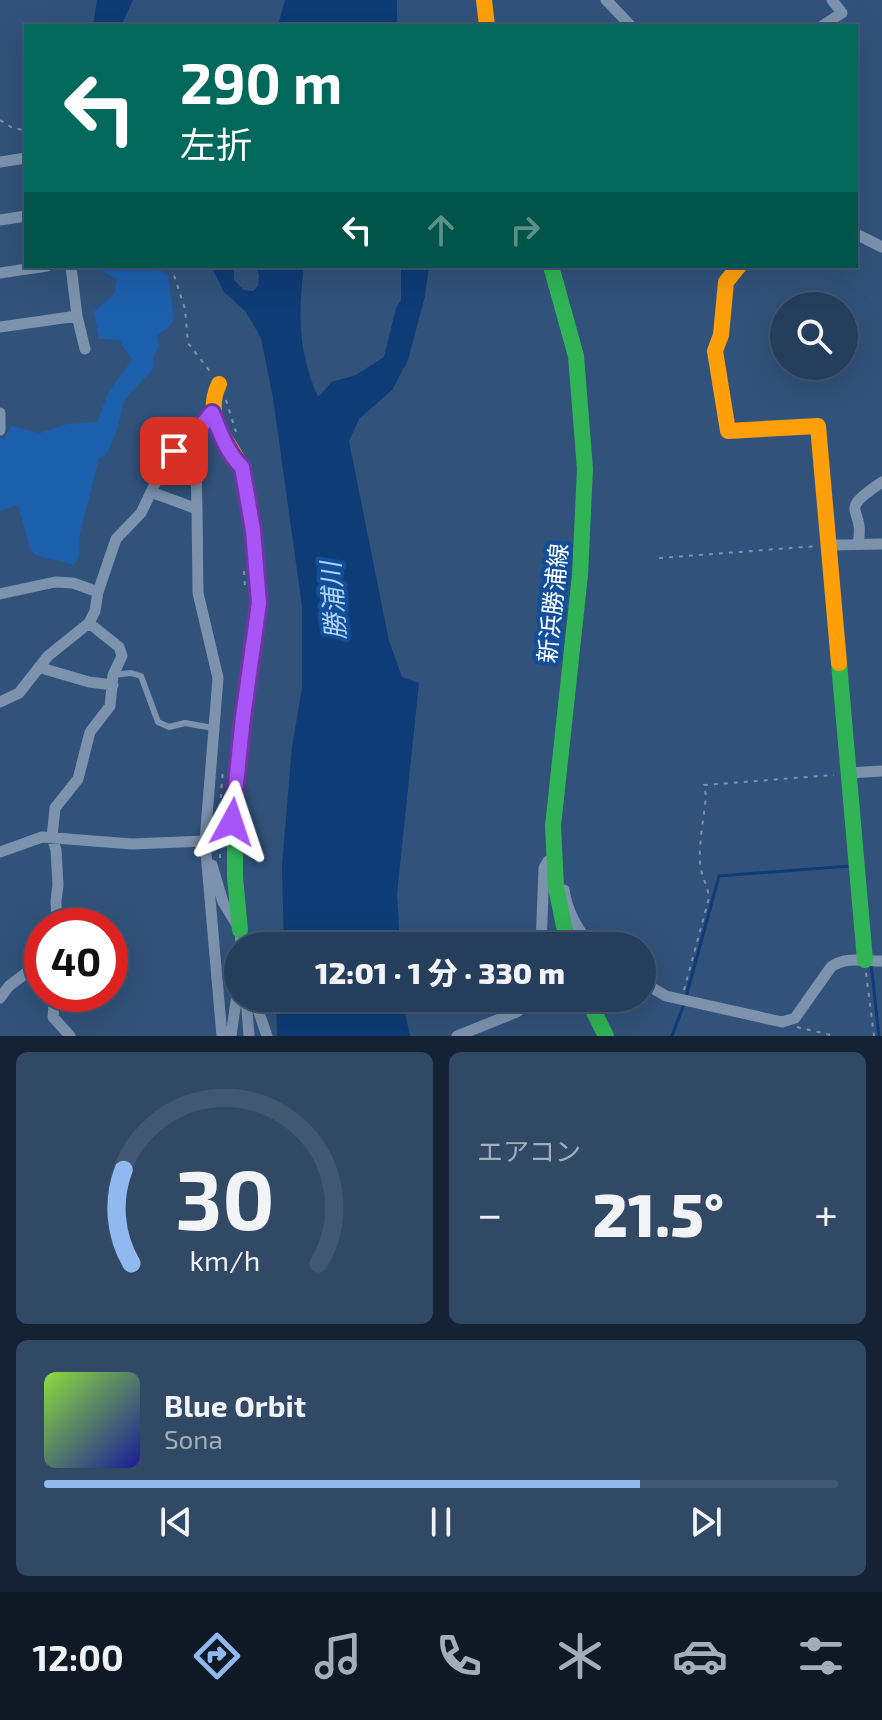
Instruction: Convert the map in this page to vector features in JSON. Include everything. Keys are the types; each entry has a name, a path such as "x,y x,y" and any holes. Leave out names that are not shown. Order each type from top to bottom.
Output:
{"street":[{"path":"484,0 487,24"},
{"path":"606,0 629,24"},
{"path":"825,24 842,13 832,0"},
{"path":"0,162 24,158"},
{"path":"0,220 24,216"},
{"path":"858,235 882,247"},
{"path":"0,273 34,268"},
{"path":"71,268 85,349"},
{"name":"新浜勝浦線","path":"552,268 576,356 585,469 580,575 556,786 552,861 564,932"},
{"path":"737,268 726,282 721,335 715,351 728,431 818,426 865,960"},
{"path":"0,327 77,316"},
{"path":"219,384 213,394 212,413 242,467 253,530 259,603 232,822 237,932"},
{"path":"0,413 0,430"},
{"path":"0,702 19,693 48,656 89,623 116,539 141,513 166,461 212,413"},
{"path":"195,434 199,440 196,470 198,593 218,678 206,844 222,1036"},
{"path":"858,543 859,529 854,506 858,498 882,482"},
{"path":"151,492 197,509"},
{"path":"830,545 882,544"},
{"path":"0,594 55,582 73,583 98,592"},
{"path":"57,908 56,850 52,837 57,803 78,779 90,732 110,706 113,680 122,652 89,623"},
{"path":"41,668 89,682 113,680"},
{"path":"849,773 882,771"},
{"path":"0,852 30,839 52,837 132,844 206,844"},
{"path":"206,844 234,932"},
{"path":"542,932 544,868 548,861 560,864 566,903 580,932"},
{"path":"656,992 790,1021 831,967 846,960 882,961"},
{"path":"0,998 24,975"},
{"path":"53,1012 53,1017 70,1036"},
{"path":"231,1036 237,1012"},
{"path":"243,1012 249,1036"},
{"path":"259,1012 267,1036"},
{"path":"457,1036 517,1012"},
{"path":"594,1012 606,1036"}],"lane":[{"path":"113,680 131,673 141,676 158,722 169,727 185,723 213,728"}],"path":[{"path":"0,120 24,130"},
{"path":"172,268 185,309 188,343 219,384 237,434"},
{"path":"659,558 830,545"},
{"path":"243,564 245,595"},
{"path":"220,858 224,767"},
{"path":"681,999 709,898 699,860 706,796 704,785 849,773"},
{"path":"865,960 874,1036"},
{"path":"790,1021 795,1027 835,1036"}],"shaded area":[{"path":"104,268 157,268 168,276 174,319 168,328 157,335 159,347 153,357 153,369 124,400 118,428 106,455 99,459 79,537 79,556 74,565 36,555 30,549 18,505 0,511 0,439 5,438 11,426 40,433 67,424 97,422 108,393 132,360 119,340 99,339 94,312 115,293 117,280 103,271"}],"water":[{"path":"97,0 133,0 122,24 93,24"},
{"path":"285,0 397,0 397,24 279,24"},
{"name":"勝浦川","path":"212,268 234,268 234,280 244,290 253,291 258,286 257,268 304,268 301,333 311,380 318,397 332,382 356,375 384,357 396,308 401,300 401,268 429,268 425,296 408,360 392,390 359,419 349,441 389,641 402,677 419,683 397,894 399,932 284,932 282,865 292,747 302,688 302,606 273,398 261,338 246,312 224,292"},
{"path":"276,1012 405,1012 410,1036 277,1036"}],"waterway":[{"path":"686,997 719,876 850,866"},
{"path":"871,964 879,1036"},
{"path":"672,1036 684,1004"}],"traffic: fast":[{"path":"552,268 576,356 585,469 580,575 553,826 556,887 565,932"},
{"path":"839,663 865,960"},
{"path":"235,801 235,877 240,930"},
{"path":"594,1012 606,1036"}],"traffic: slow":[{"path":"484,0 487,24"},
{"path":"737,268 726,282 721,335 715,351 728,431 818,426 839,663"},
{"path":"219,384 214,412 217,424 243,471 259,586 235,801"}],"route":[{"path":"174,451 195,434 212,413 242,467 253,530 258,619 243,717 232,822"}]}
